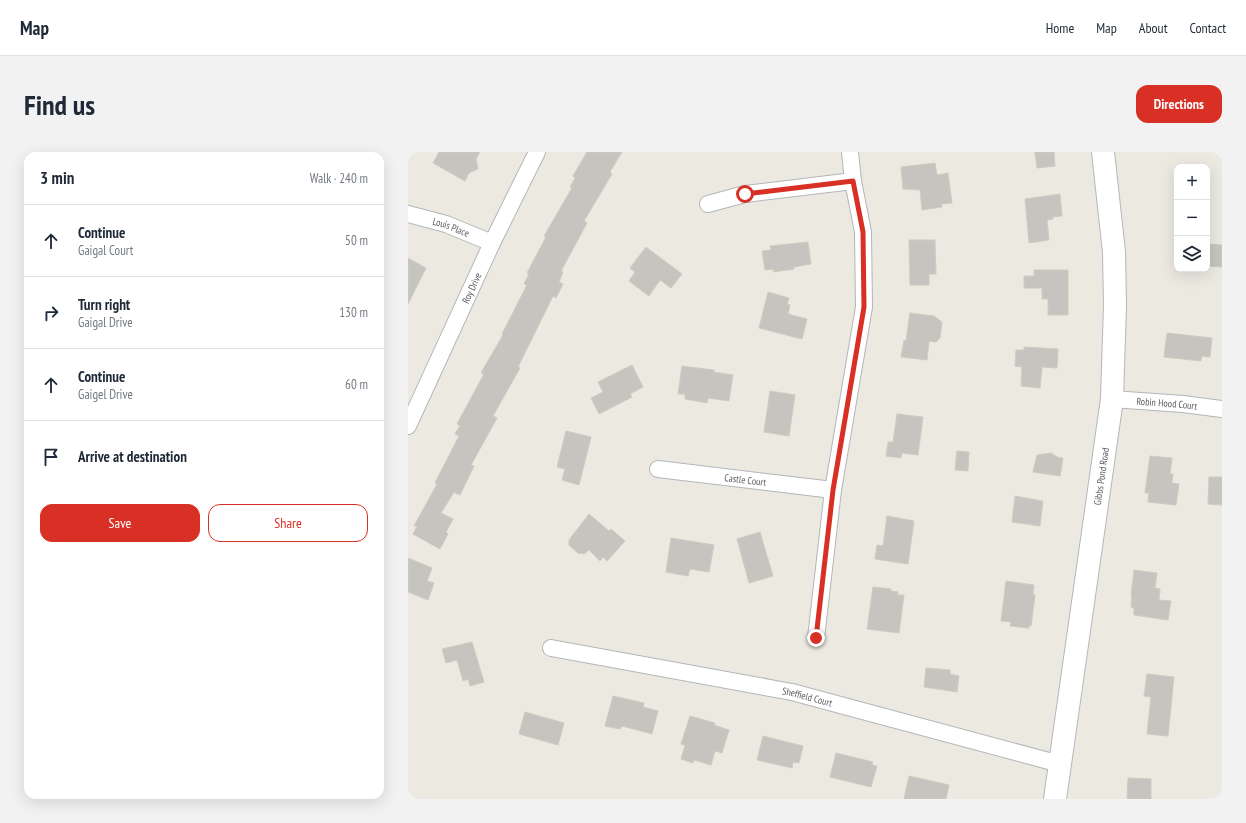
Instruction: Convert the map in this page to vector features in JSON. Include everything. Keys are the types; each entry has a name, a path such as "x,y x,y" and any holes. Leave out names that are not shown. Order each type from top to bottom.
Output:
{"street":[{"name":"Roy Drive","path":"408,426 492,243 537,152"},
{"path":"816,638 833,490 864,307 863,232 853,181 850,152"},
{"name":"Gibbs Pond Road","path":"1055,799 1112,399 1115,305 1114,252 1103,152"},
{"path":"708,204 745,194 853,181"},
{"name":"Louis Place","path":"408,214 446,224 492,243"},
{"name":"Robin Hood Court","path":"1112,399 1183,404 1222,409"},
{"name":"Castle Court","path":"658,469 833,490"},
{"name":"Sheffield Court","path":"551,648 792,692 1060,764"}],"building":[{"path":"439,152 480,152 476,159 478,169 469,173 465,181 433,163"},
{"path":"587,152 622,152 610,172 612,174 584,221 587,223 561,271 563,272 559,282 563,284 556,298 553,296 518,367 520,368 493,416 497,418 471,465 474,466 460,495 454,492 441,513 453,519 446,532 448,534 440,549 413,534 417,526 414,526 437,484 435,483 459,436 455,434 460,426 457,424 484,374 481,373 503,335 502,334 527,285 524,284 529,274 527,273 546,237 544,236 572,188 570,187 575,178 573,176"},
{"path":"1035,152 1054,152 1055,166 1037,168"},
{"path":"935,163 937,175 948,173 952,203 941,204 942,207 922,210 920,190 903,189 901,167"},
{"path":"1060,194 1062,216 1053,217 1053,219 1047,220 1049,240 1029,243 1025,199"},
{"path":"909,240 935,240 936,274 929,274 929,285 910,285"},
{"path":"808,242 811,264 794,267 794,269 773,272 774,269 765,270 762,251 771,250 770,246"},
{"path":"1210,244 1222,245 1222,267 1210,266"},
{"path":"646,247 682,274 671,288 660,280 649,296 629,281 635,272 630,268"},
{"path":"408,258 426,268 408,304"},
{"path":"1034,270 1068,270 1068,315 1048,315 1048,299 1042,299 1042,288 1024,288 1024,276 1034,276"},
{"path":"768,292 789,298 787,304 790,305 788,314 807,319 802,339 759,328"},
{"path":"910,313 934,316 942,322 940,338 936,342 929,341 927,360 901,357 904,340 906,341"},
{"path":"1167,333 1212,338 1210,357 1202,356 1201,361 1164,357"},
{"path":"1024,347 1058,349 1057,368 1042,367 1040,388 1021,386 1022,367 1015,366 1016,350 1024,350"},
{"path":"632,365 643,387 630,394 632,397 599,414 591,398 603,392 598,382"},
{"path":"682,366 714,370 714,372 733,375 729,401 708,398 707,403 685,399 685,394 678,394"},
{"path":"770,391 795,395 789,436 764,432"},
{"path":"897,414 923,417 918,455 902,453 901,458 886,456 888,442 893,442"},
{"path":"566,431 591,437 579,485 562,480 565,469 557,467"},
{"path":"957,451 969,452 968,471 955,470"},
{"path":"1051,453 1057,457 1063,458 1060,476 1033,472 1037,455"},
{"path":"1150,456 1172,458 1170,474 1173,474 1172,483 1179,484 1176,505 1148,502 1149,493 1145,493"},
{"path":"1209,477 1222,477 1222,505 1208,504"},
{"path":"1015,496 1043,501 1040,526 1012,522"},
{"path":"589,514 609,531 611,529 625,541 607,561 603,557 600,561 589,550 584,554 578,553 569,545 569,540"},
{"path":"887,516 914,521 908,564 875,559 877,545 883,546"},
{"path":"760,532 773,576 749,583 737,539"},
{"path":"671,538 714,545 709,572 690,569 688,576 666,572"},
{"path":"408,558 432,568 427,581 434,583 428,600 408,592"},
{"path":"1134,570 1157,573 1155,588 1160,589 1159,600 1171,601 1168,620 1134,615 1134,608 1131,607 1131,595"},
{"path":"1006,581 1034,585 1033,594 1035,595 1031,626 1029,625 1029,628 1010,626 1011,622 1001,621"},
{"path":"873,587 891,589 891,591 898,592 898,595 904,595 899,633 867,629"},
{"path":"472,642 484,682 470,686 468,679 463,681 457,660 446,663 442,649"},
{"path":"926,668 950,670 950,674 959,676 957,692 924,687"},
{"path":"1147,674 1174,677 1168,736 1147,734 1151,697 1144,696"},
{"path":"613,696 644,703 643,707 658,711 652,734 622,726 620,729 605,726"},
{"path":"525,712 564,723 558,745 519,734"},
{"path":"690,716 715,723 714,725 729,730 722,753 715,751 711,765 694,760 693,763 681,759 685,745 681,744"},
{"path":"763,736 803,746 799,763 793,762 792,768 757,760"},
{"path":"836,753 873,762 872,765 877,766 871,787 830,777"},
{"path":"909,776 949,785 946,799 904,799"},
{"path":"1128,778 1151,779 1151,799 1127,799"}],"route":[{"path":"745,194 853,181 863,232 864,307 833,490 816,638"}]}
